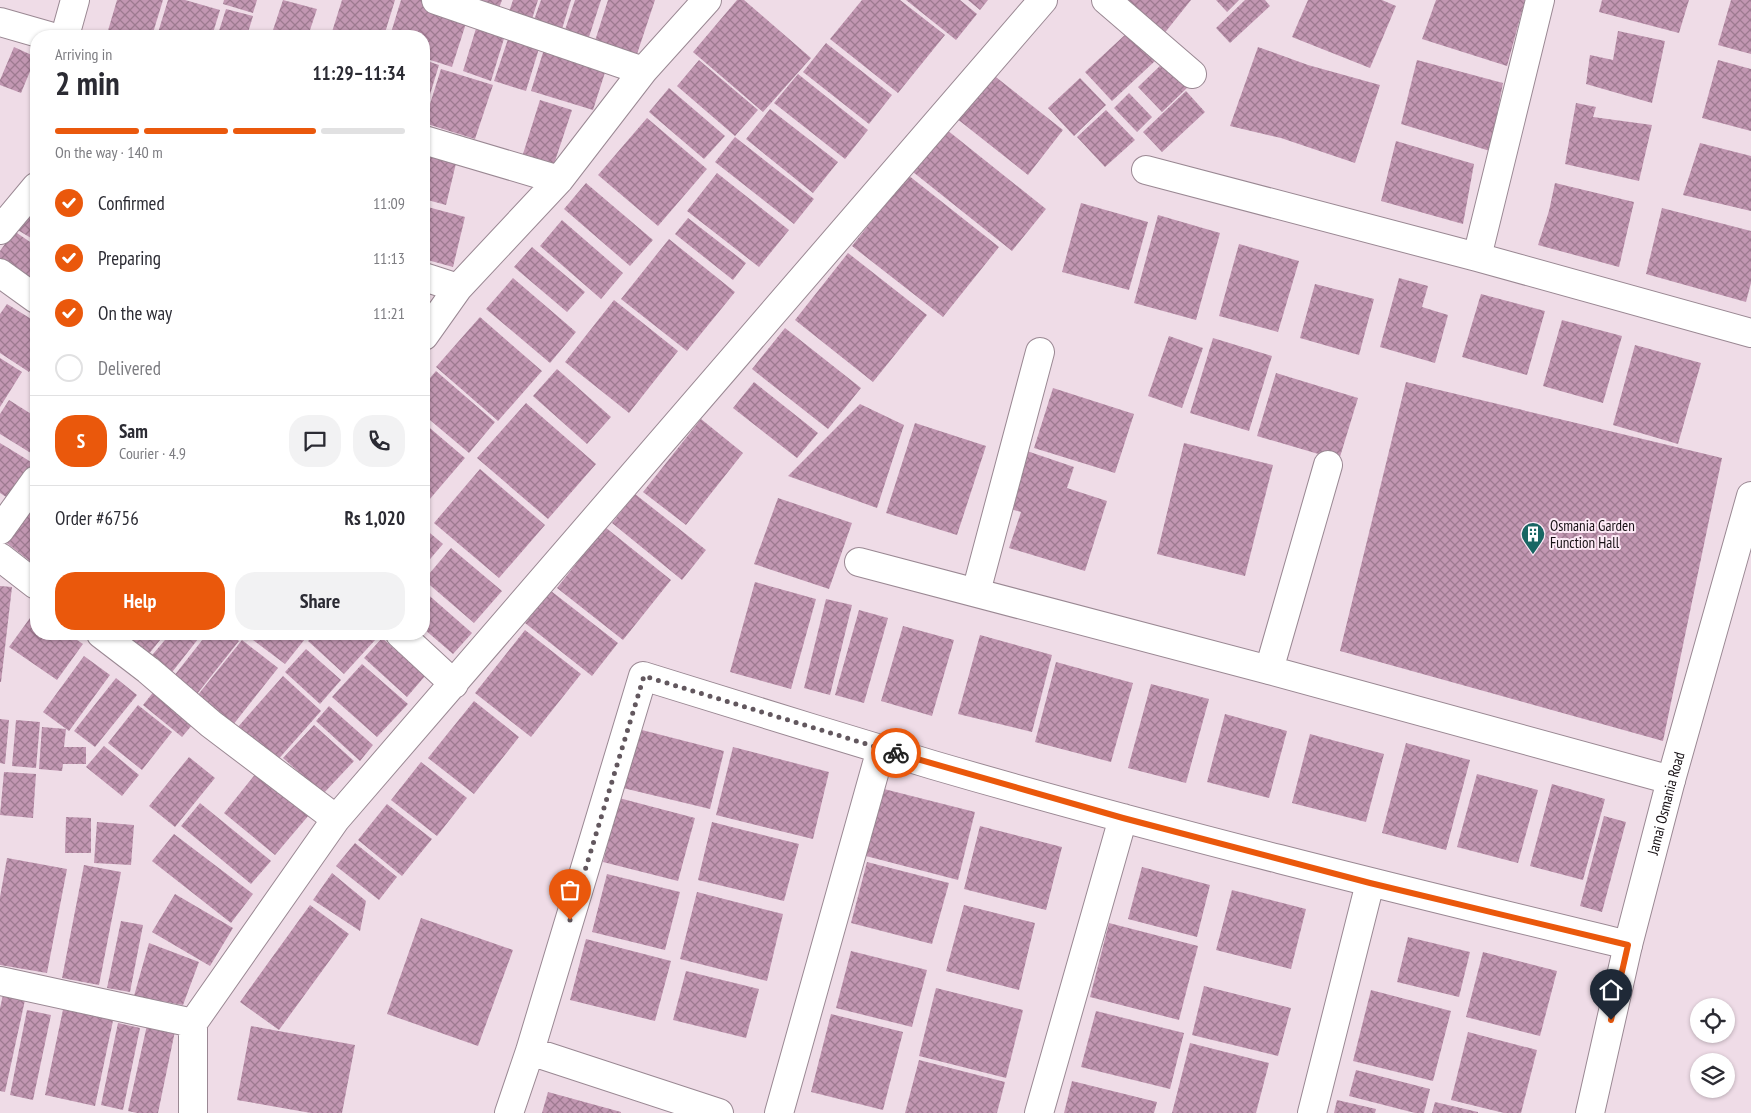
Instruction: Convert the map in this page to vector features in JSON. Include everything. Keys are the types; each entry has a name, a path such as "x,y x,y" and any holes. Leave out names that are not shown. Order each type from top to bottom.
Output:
{"street":[{"path":"67,30 75,0"},
{"path":"436,0 643,71"},
{"path":"430,328 458,288 559,180 643,71 706,0"},
{"path":"193,1113 193,1023 336,819 1043,0"},
{"path":"1106,0 1192,74"},
{"path":"1477,257 1540,0"},
{"path":"0,22 30,31"},
{"path":"430,142 559,180"},
{"path":"1146,170 1477,257 1751,333"},
{"path":"0,230 30,194"},
{"path":"430,279 458,288"},
{"path":"2,280 30,296"},
{"path":"976,592 1040,352"},
{"path":"1269,670 1328,465"},
{"path":"0,530 30,488"},
{"name":"Jamai Osmania Road","path":"1590,1113 1628,945 1671,780 1751,496"},
{"path":"0,557 30,580"},
{"path":"859,562 1269,670 1671,780"},
{"path":"109,640 148,670 211,724 336,819"},
{"path":"406,640 454,684"},
{"path":"509,1113 530,1051 644,676 934,765 1123,818 1370,883 1628,945"},
{"path":"780,1113 881,749"},
{"path":"1040,1113 1123,818"},
{"path":"1312,1113 1370,883"},
{"path":"0,981 193,1023"},
{"path":"530,1051 719,1113"}],"building":[{"path":"117,0 163,0 154,30 108,30"},
{"path":"168,0 185,0 220,10 214,30 159,30"},
{"path":"224,0 257,0 253,13 223,4"},
{"path":"283,0 317,9 310,30 273,30"},
{"path":"342,0 395,0 386,30 333,30"},
{"path":"401,0 426,0 469,14 452,67 430,60 430,30 392,30"},
{"path":"464,0 502,0 498,11"},
{"path":"513,0 538,0 531,22 508,15"},
{"path":"541,0 571,0 561,32 533,23"},
{"path":"575,0 601,0 588,40 564,33"},
{"path":"608,0 655,0 637,54 595,41"},
{"path":"737,0 744,0 811,58 763,112 693,52"},
{"path":"862,0 900,0 945,35 898,93 830,39"},
{"path":"906,0 960,0 977,14 956,40"},
{"path":"968,0 988,0 980,10"},
{"path":"1118,0 1191,0 1163,35"},
{"path":"1216,0 1239,0 1227,12"},
{"path":"1245,0 1265,0 1270,6 1230,43 1216,28"},
{"path":"1308,0 1382,0 1396,6 1370,68 1292,37"},
{"path":"1436,0 1525,0 1507,66 1422,39"},
{"path":"1602,0 1689,0 1679,33 1599,12"},
{"path":"1731,0 1751,0 1751,54 1718,45"},
{"path":"226,9 253,16 249,30 219,30"},
{"path":"478,22 506,32 491,81 463,71"},
{"path":"1618,31 1665,41 1652,103 1586,84 1590,55 1613,60"},
{"path":"1128,32 1155,61 1112,101 1085,72"},
{"path":"510,33 541,42 526,91 494,81"},
{"path":"546,43 608,63 593,110 531,91"},
{"path":"826,43 892,95 869,124 803,72"},
{"path":"14,47 30,54 30,71 21,93 0,85 0,80"},
{"path":"1258,47 1308,65 1380,85 1355,163 1281,138 1230,126"},
{"path":"699,60 758,110 735,136 677,86"},
{"path":"1417,60 1503,83 1490,151 1401,124"},
{"path":"1718,60 1751,69 1751,131 1702,118"},
{"path":"430,62 439,65 430,94"},
{"path":"1164,62 1188,87 1162,112 1138,87"},
{"path":"441,69 493,85 475,139 430,125 430,104"},
{"path":"798,74 868,130 845,159 774,103"},
{"path":"992,74 1063,130 1028,175 956,118"},
{"path":"1080,78 1106,105 1074,136 1048,108"},
{"path":"669,88 725,136 704,159 649,112"},
{"path":"1186,91 1205,112 1162,152 1143,132"},
{"path":"1129,93 1152,117 1137,132 1114,108"},
{"path":"540,100 572,110 554,164 523,154"},
{"path":"1576,103 1596,107 1593,117 1652,125 1639,181 1565,164"},
{"path":"770,109 838,162 813,193 746,139"},
{"path":"1106,110 1135,140 1105,167 1077,137"},
{"path":"647,118 707,169 658,226 598,175"},
{"path":"947,130 1046,209 1012,251 913,172"},
{"path":"735,137 814,199 794,224 715,162"},
{"path":"1396,141 1474,164 1463,224 1381,201"},
{"path":"1700,143 1751,156 1751,211 1683,195"},
{"path":"430,148 458,155 446,205 430,201"},
{"path":"717,173 789,230 759,267 687,211"},
{"path":"908,175 999,247 943,317 852,246"},
{"path":"586,183 653,240 630,266 564,209"},
{"path":"1555,183 1634,202 1619,267 1538,245 1549,211"},
{"path":"1081,203 1148,222 1129,290 1062,272"},
{"path":"28,208 30,209 30,237 16,229"},
{"path":"430,208 465,217 453,267 430,261"},
{"path":"1662,208 1751,231 1751,283 1746,302 1646,274"},
{"path":"1158,215 1220,233 1196,320 1134,303"},
{"path":"688,218 746,263 733,280 675,234"},
{"path":"562,220 623,273 601,299 540,246"},
{"path":"14,231 30,242 30,281 0,261 0,251"},
{"path":"669,239 735,292 687,351 621,299"},
{"path":"1239,244 1299,261 1278,332 1219,316"},
{"path":"532,247 585,292 567,312 514,267"},
{"path":"848,253 927,315 873,382 795,320"},
{"path":"513,278 576,332 550,363 486,309"},
{"path":"1399,278 1428,286 1422,307 1448,315 1435,363 1380,347"},
{"path":"1315,284 1374,299 1359,355 1300,338"},
{"path":"1481,294 1545,311 1527,375 1462,357"},
{"path":"614,300 678,351 629,413 565,362"},
{"path":"7,304 30,318 29,372 0,353 0,314"},
{"path":"480,317 542,371 498,421 436,367"},
{"path":"1562,320 1622,336 1603,403 1543,386"},
{"path":"785,328 861,388 828,429 752,369"},
{"path":"1169,336 1203,348 1182,408 1148,396"},
{"path":"1213,338 1272,356 1249,431 1190,413"},
{"path":"1635,345 1701,363 1678,444 1613,425"},
{"path":"0,358 22,372 0,407"},
{"path":"557,369 611,417 587,444 533,396"},
{"path":"436,371 495,422 469,453 430,420 430,378"},
{"path":"1276,373 1358,398 1339,460 1257,436"},
{"path":"754,382 818,433 797,458 733,408"},
{"name":"Osmania Garden Function Hall","path":"1406,382 1722,458 1663,741 1340,651"},
{"path":"1053,388 1134,414 1115,473 1034,448"},
{"path":"9,400 30,413 30,453 0,434 0,414"},
{"path":"526,403 596,464 548,519 477,458"},
{"path":"860,404 904,425 877,508 788,476"},
{"path":"701,419 743,453 686,525 643,492"},
{"path":"915,423 986,446 957,535 886,513"},
{"path":"430,428 465,458 430,499"},
{"path":"0,443 30,461 30,475 14,502 0,493"},
{"path":"1184,443 1273,465 1245,576 1157,554"},
{"path":"1024,450 1074,467 1067,488 1107,501 1085,571 1009,548 1021,512 1007,508"},
{"path":"480,469 545,525 499,578 434,523"},
{"path":"635,494 706,550 682,580 612,523"},
{"path":"778,498 852,523 829,589 754,564"},
{"path":"30,506 30,561 3,540"},
{"path":"605,527 671,580 623,640 557,588"},
{"path":"430,533 443,544 430,559"},
{"path":"451,548 502,591 474,623 430,585 430,573"},
{"path":"755,582 816,599 791,689 730,672"},
{"path":"0,586 12,587 1,682 0,682"},
{"path":"551,591 618,643 592,676 525,623"},
{"path":"430,596 472,633 453,654 430,634"},
{"path":"826,599 852,605 830,695 804,688"},
{"path":"859,610 888,618 864,703 835,695"},
{"path":"30,618 30,640 77,640 83,644 57,680 9,647"},
{"path":"903,626 954,640 932,716 881,701"},
{"path":"525,630 581,674 531,737 475,693"},
{"path":"980,635 1052,655 1032,732 958,714"},
{"path":"129,640 160,640 148,655"},
{"path":"165,640 197,640 169,676 148,660"},
{"path":"202,640 239,641 193,699 170,681"},
{"path":"242,640 278,668 229,730 193,701"},
{"path":"253,640 304,640 285,664"},
{"path":"309,640 375,640 344,674"},
{"path":"380,640 384,640 425,676 407,697 364,658"},
{"path":"306,649 341,680 320,704 285,672"},
{"path":"84,656 110,675 69,731 43,712"},
{"path":"1056,662 1133,683 1111,762 1035,742"},
{"path":"362,664 408,704 377,737 332,697"},
{"path":"283,676 321,711 275,763 237,728"},
{"path":"116,678 137,695 95,747 74,731"},
{"path":"1151,684 1209,699 1186,783 1128,768"},
{"path":"159,685 198,718 182,737 143,705"},
{"path":"474,701 519,737 474,794 428,758"},
{"path":"138,705 172,732 142,770 108,743"},
{"path":"329,706 373,745 360,761 316,721"},
{"path":"1225,714 1287,731 1269,798 1207,782"},
{"path":"0,719 9,720 5,764 0,763"},
{"path":"16,720 40,722 36,768 12,766"},
{"path":"314,725 354,761 323,794 283,758"},
{"path":"42,727 66,729 64,747 86,747 86,764 63,764 62,771 39,769"},
{"path":"638,729 724,751 710,809 623,788"},
{"path":"1310,734 1384,754 1366,822 1292,803"},
{"path":"1406,743 1470,760 1446,850 1382,833"},
{"path":"104,746 139,775 122,796 86,767"},
{"path":"733,747 829,772 813,839 716,815"},
{"path":"189,757 215,778 175,827 149,806"},
{"path":"421,762 467,798 437,836 391,800"},
{"path":"4,772 36,774 33,818 0,815"},
{"path":"257,772 309,815 275,855 224,813"},
{"path":"1477,774 1538,790 1518,863 1457,847"},
{"path":"1552,784 1605,799 1583,880 1530,866"},
{"path":"880,788 975,812 958,880 862,855"},
{"path":"619,798 695,818 678,881 603,862"},
{"path":"200,803 271,861 251,884 181,826"},
{"path":"387,804 432,839 402,876 358,840"},
{"path":"1604,816 1626,822 1602,912 1580,906"},
{"path":"66,817 91,818 91,853 65,853"},
{"path":"97,822 134,825 131,865 94,863"},
{"path":"712,822 799,844 784,901 698,880"},
{"path":"980,826 1062,847 1046,910 964,889"},
{"path":"174,834 253,894 231,923 152,861"},
{"path":"355,843 397,877 379,900 336,866"},
{"path":"7,858 67,869 47,973 0,965 0,897"},
{"path":"867,862 949,883 932,944 851,923"},
{"path":"84,865 121,872 99,985 62,978"},
{"path":"1142,867 1210,885 1197,937 1128,919"},
{"path":"332,873 366,901 360,931 313,900"},
{"path":"607,874 680,892 665,950 592,932"},
{"path":"1232,890 1306,909 1291,969 1216,950"},
{"path":"697,892 783,914 767,981 680,959"},
{"path":"175,894 233,928 210,966 152,932"},
{"path":"310,905 349,934 279,1030 240,1002"},
{"path":"964,905 1035,923 1019,990 946,971"},
{"path":"421,918 513,950 478,1046 387,1014"},
{"path":"121,921 143,925 130,992 107,988"},
{"path":"1109,923 1198,946 1179,1020 1090,997"},
{"path":"1408,937 1470,952 1459,997 1397,982"},
{"path":"586,939 671,961 655,1021 570,1000"},
{"path":"149,943 199,962 183,1005 134,996"},
{"path":"851,951 927,970 912,1027 836,1008"},
{"path":"1483,952 1557,971 1540,1036 1466,1017"},
{"path":"686,971 759,989 746,1038 673,1020"},
{"path":"1204,986 1291,1008 1278,1056 1192,1035"},
{"path":"936,988 1023,1010 1006,1078 919,1056"},
{"path":"1371,990 1451,1011 1433,1081 1353,1061"},
{"path":"3,995 25,1000 5,1092 0,1091 0,1008"},
{"path":"64,1005 114,1016 95,1106 45,1095"},
{"path":"27,1010 51,1015 33,1100 10,1095"},
{"path":"1096,1011 1184,1033 1170,1089 1081,1067"},
{"path":"831,1014 903,1032 883,1110 811,1092"},
{"path":"118,1023 140,1028 123,1110 101,1105"},
{"path":"147,1025 175,1031 158,1113 128,1111"},
{"path":"251,1026 355,1045 342,1113 311,1113 237,1100"},
{"path":"1468,1032 1537,1050 1521,1113 1504,1113 1451,1100"},
{"path":"1190,1043 1269,1063 1256,1113 1172,1113"},
{"path":"919,1060 1005,1082 997,1113 905,1113"},
{"path":"1356,1070 1430,1089 1424,1113 1415,1113 1349,1096"},
{"path":"1072,1081 1157,1102 1154,1113 1064,1113"},
{"path":"548,1092 621,1112 621,1113 542,1113"},
{"path":"1337,1100 1376,1109 1375,1113 1334,1113"},
{"path":"1435,1102 1478,1112 1478,1113 1432,1113"}],"way so far":[{"path":"570,920 644,676 896,753"}],"place":[{"name":"Osmania Garden Function Hall","path":"1533,555"}],"route":[{"path":"896,753 1123,818 1370,883 1628,945 1611,1020"}]}
